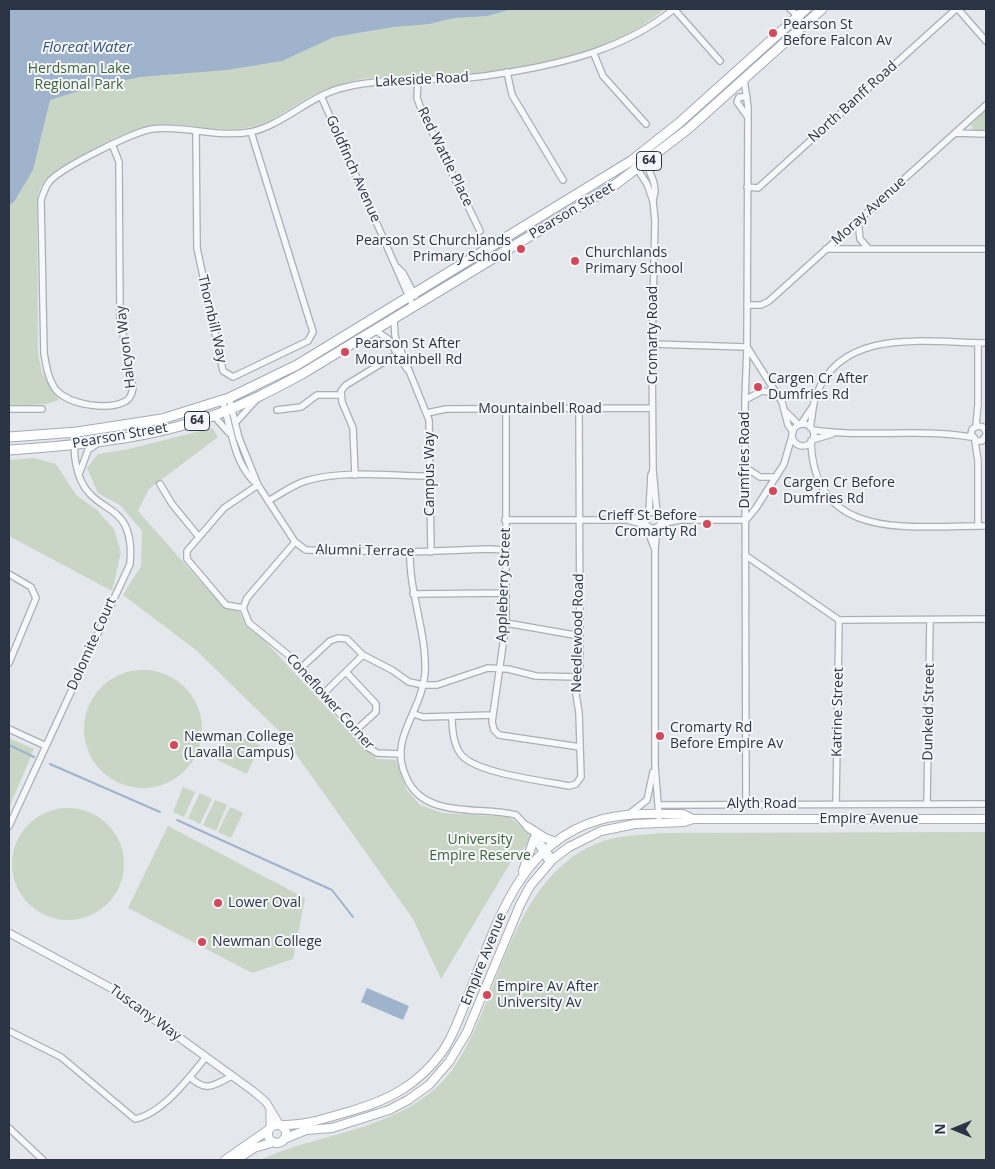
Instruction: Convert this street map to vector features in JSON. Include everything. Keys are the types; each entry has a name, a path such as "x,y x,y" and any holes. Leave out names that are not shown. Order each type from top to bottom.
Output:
{"main road":[{"name":"Pearson Street","path":"9,437 77,432 162,419 226,399 297,365 631,161 680,123 806,9"},
{"name":"Pearson Street","path":"9,450 72,445 134,437 214,416 258,398 302,374 638,169 688,129 822,9"},
{"name":"Empire Avenue","path":"281,1125 298,1125 380,1102 405,1089 427,1069 442,1052 456,1026 507,903 522,875 544,851 556,842 596,821 628,815 683,814 692,819"},
{"name":"Empire Avenue","path":"284,1139 306,1130 332,1128 389,1110 408,1100 429,1085 449,1062 467,1032 520,905 530,886 551,861 570,847 601,831 636,824 684,822 692,819 986,819"},
{"path":"522,875 532,833 556,842"},
{"path":"225,1160 269,1129 281,1125 286,1132 284,1139 254,1148 236,1160"},
{"path":"269,1129 268,1136 274,1142"}],"street":[{"path":"674,9 720,61"},
{"name":"Lakeside Road","path":"41,200 49,182 127,136 152,129 250,132 275,123 296,108 343,87 382,80 418,81 468,78 550,66 594,54 657,22 674,9"},
{"path":"790,9 806,23"},
{"path":"957,9 986,41"},
{"name":"North Banff Road","path":"747,187 758,188 957,9"},
{"path":"594,54 603,76 646,124"},
{"path":"507,72 512,95 563,180"},
{"name":"Dumfries Road","path":"744,79 747,97 747,347 745,400 746,804"},
{"name":"Red Wattle Place","path":"418,81 417,98 421,109 480,231"},
{"name":"Goldfinch Avenue","path":"321,96 416,305"},
{"name":"Dumfries Road","path":"746,116 737,102 740,97 747,97"},
{"name":"Moray Avenue","path":"747,305 761,304 769,301 986,105"},
{"name":"Thornbill Way","path":"196,131 198,254 223,371 234,377 308,341 313,332 250,132"},
{"path":"955,133 986,134"},
{"name":"Halcyon Way","path":"41,200 44,353 47,373 56,390 73,402 93,406 125,402 131,396 134,388 120,318 118,162 112,144"},
{"name":"Cromarty Road","path":"640,154 647,162 654,183 652,408 653,470 659,526 655,549 655,765 659,823"},
{"name":"Cromarty Road","path":"631,161 638,169 653,201"},
{"path":"858,220 860,239 870,249"},
{"path":"826,249 986,248"},
{"name":"Campus Way","path":"394,318 395,336 427,413 430,428 431,552"},
{"name":"Campus Way","path":"375,330 388,339 408,371"},
{"path":"628,520 648,514 658,514 680,520 746,520 753,513 784,464 792,434 813,406 824,380 834,367 851,354 867,347 892,342 986,343"},
{"path":"978,343 978,404 973,439 978,461 978,526"},
{"path":"652,344 747,347 778,394 792,434 812,458"},
{"path":"355,475 354,428 341,395 346,385 397,354"},
{"path":"745,400 762,391 778,394"},
{"path":"278,410 301,407 320,395 341,395"},
{"path":"236,422 258,398"},
{"path":"226,399 232,439 238,458 250,479 258,485"},
{"path":"978,404 985,433 978,461"},
{"path":"813,406 811,428 812,458 817,478 829,496 861,520 888,527 986,526"},
{"name":"Mountainbell Road","path":"427,413 446,409 652,408"},
{"path":"9,409 42,409"},
{"name":"Appleberry Street","path":"506,409 506,623 498,668 493,715 494,730 499,735 580,747"},
{"name":"Needlewood Road","path":"452,716 453,734 460,754 466,760 486,770 569,786 576,784 581,777 576,694 579,677 580,636 579,409"},
{"path":"229,410 236,422 258,485 295,542 247,598 243,608 226,605 187,559 187,551 224,508 258,485"},
{"path":"784,411 800,424 836,433 950,433 974,428 985,433"},
{"path":"214,416 224,425 232,439"},
{"path":"72,445 77,432"},
{"path":"786,454 812,440 836,433"},
{"path":"950,433 973,439 985,433"},
{"path":"80,472 88,450 99,442"},
{"name":"Dolomite Court","path":"9,826 130,564 131,543 124,524 111,508 90,494 75,464 72,445"},
{"path":"745,467 760,477 776,477"},
{"name":"Cromarty Road","path":"653,470 646,525 655,549"},
{"path":"268,501 308,480 355,475 430,476"},
{"path":"160,484 172,504 199,537"},
{"path":"505,520 628,520 646,525 652,529 680,520"},
{"name":"Alumni Terrace","path":"295,542 306,550 317,551 431,552 506,550"},
{"path":"410,552 413,594 421,633 425,669 424,685 402,741 401,767 410,786 425,800 440,806 505,812 516,815 532,833 551,861"},
{"path":"745,555 839,620 986,619"},
{"path":"9,574 31,587 36,598 9,662"},
{"path":"413,594 506,593"},
{"name":"Coneflower Corner","path":"243,608 249,623 301,668 369,748 377,753 400,754"},
{"name":"Katrine Street","path":"836,804 839,620"},
{"name":"Dunkeld Street","path":"928,804 930,620"},
{"path":"506,623 580,636"},
{"path":"301,668 330,641 338,638 347,639 363,655 392,670 409,682 424,685 437,685 488,668 498,668 536,676 579,677"},
{"path":"323,694 363,655"},
{"path":"346,672 376,704 376,712 355,732"},
{"path":"414,714 423,717 493,715"},
{"path":"9,729 46,746"},
{"name":"Cromarty Road","path":"628,815 647,800 655,765"},
{"name":"Alyth Road","path":"658,805 986,804"},
{"name":"Tuscany Way","path":"9,933 111,988 266,1102 281,1125"},
{"path":"9,1031 61,1057 135,1119 144,1117 176,1093 206,1057"},
{"path":"190,1077 199,1086 206,1087 232,1076"},
{"path":"269,1129 270,1110"},
{"path":"9,1128 43,1160"}],"green space":[{"name":"Herdsman Lake Regional Park","path":"9,9 665,9 640,26 614,40 558,60 500,71 470,74 378,77 357,80 322,91 271,120 258,125 241,129 178,125 142,128 107,141 61,167 46,180 37,200 38,353 42,373 59,400 46,404 9,406"},
{"path":"986,109 986,131 974,131 971,125"},
{"name":"University Empire Reserve","path":"212,428 218,437 149,489 138,511 224,608 239,611 245,625 264,640 368,752 377,759 396,760 406,789 420,805 442,813 509,817 526,830 532,840 512,860 441,979 413,919 281,733 196,650 123,595 141,566 142,531 120,505 98,493 87,468 98,454 129,449"},
{"path":"33,458 56,464 76,495 97,510 114,529 121,552 112,591 9,536 9,460"},
{"path":"143,670 165,675 176,680 192,696 197,707 202,729 197,751 192,762 176,778 165,783 143,788 121,783 110,778 94,762 89,751 84,729 89,707 94,696 110,680 121,675"},
{"path":"230,732 260,745 247,774 217,760"},
{"path":"9,738 34,749 9,808"},
{"path":"183,787 195,792 184,817 173,812"},
{"path":"200,793 212,799 200,824 188,818"},
{"path":"215,800 227,805 216,831 203,825"},
{"path":"230,807 243,813 231,838 218,832"},
{"path":"68,808 89,812 108,824 120,843 124,864 120,885 108,904 89,916 68,920 47,916 28,904 16,885 12,864 16,843 28,824 47,812"},
{"name":"Lower Oval","path":"168,826 305,898 293,959 252,973 128,908"},
{"path":"986,832 986,1160 260,1160 396,1114 417,1102 437,1087 458,1062 468,1043 512,939 538,892 574,856 598,843 622,837 662,833"}],"water":[{"name":"Floreat Water","path":"9,9 512,9 487,16 454,18 429,24 393,27 334,37 282,61 227,70 140,77 88,88 50,100 33,170 14,202 9,205"},
{"path":"367,988 409,1006 403,1020 361,1002"}],"waterway":[{"path":"9,745 34,757"},
{"path":"50,764 160,812"},
{"path":"177,820 332,890 353,917"}],"place":[{"name":"Pearson St Before Falcon Av","path":"773,33"},
{"name":"Pearson St Churchlands Primary School","path":"521,249"},
{"name":"Churchlands Primary School","path":"575,261"},
{"name":"Pearson St After Mountainbell Rd","path":"345,352"},
{"name":"Cargen Cr After Dumfries Rd","path":"758,387"},
{"name":"Cargen Cr Before Dumfries Rd","path":"773,491"},
{"name":"Crieff St Before Cromarty Rd","path":"707,524"},
{"name":"Cromarty Rd Before Empire Av","path":"660,736"},
{"name":"Newman College (Lavalla Campus)","path":"174,745"},
{"name":"Lower Oval","path":"218,903"},
{"name":"Newman College","path":"202,942"},
{"name":"Empire Av After University Av","path":"487,995"}]}
